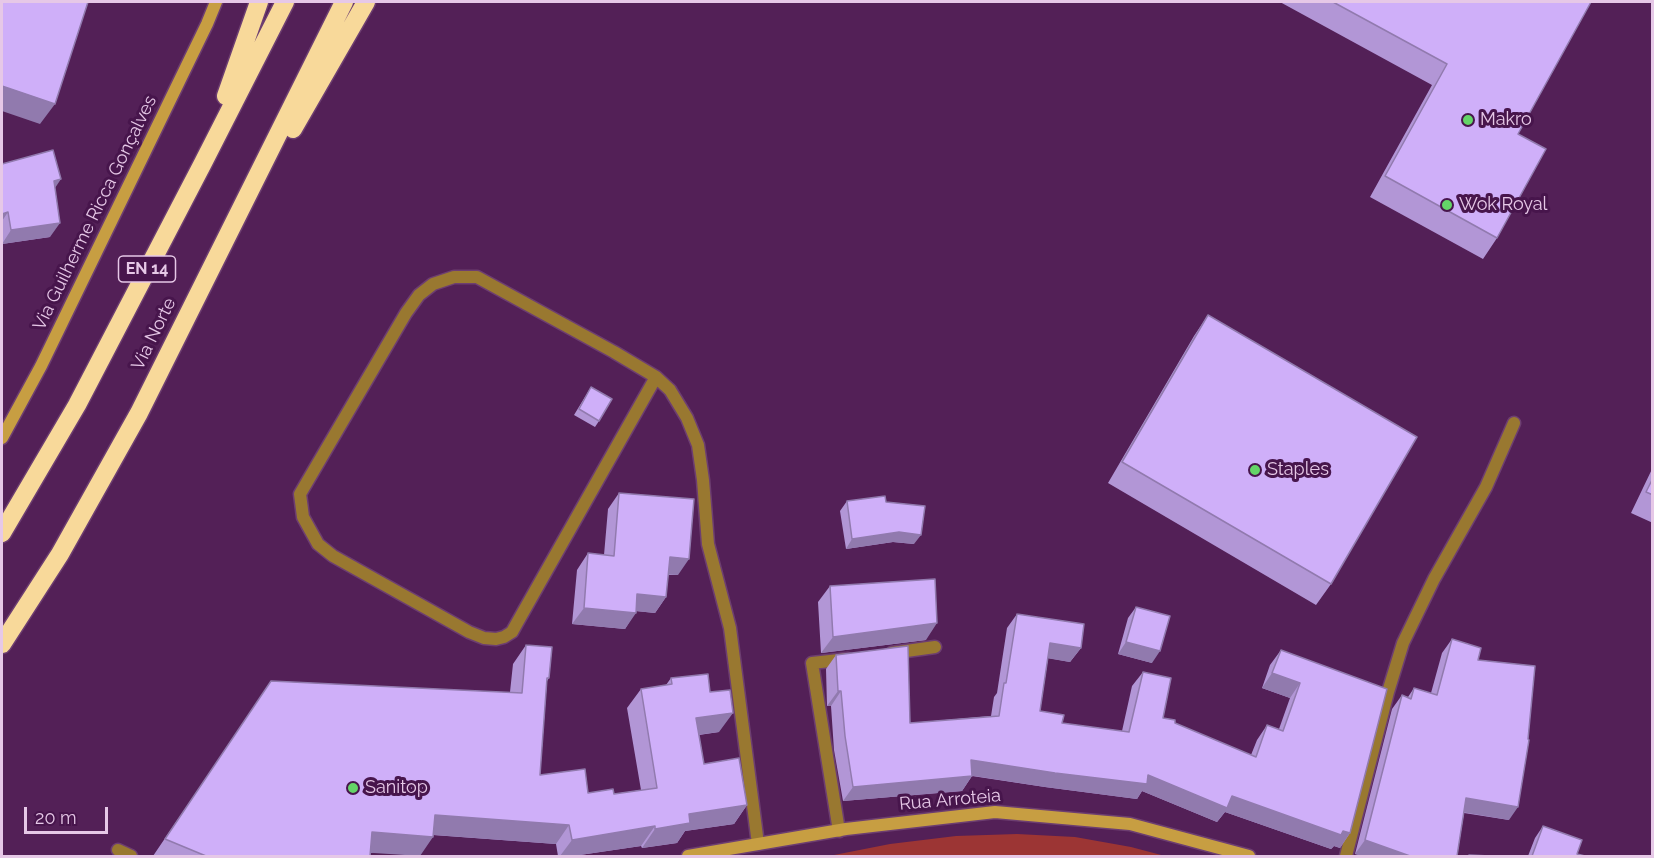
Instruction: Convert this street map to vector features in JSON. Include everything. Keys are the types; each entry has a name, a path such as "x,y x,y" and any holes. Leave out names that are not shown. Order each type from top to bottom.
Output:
{"highway":[{"path":"203,163 259,2"},
{"name":"Via Norte","path":"2,533 77,405 285,2"},
{"name":"Via Norte","path":"2,644 60,554 139,413 344,2"},
{"path":"195,300 366,2"}],"street":[{"name":"Via Guilherme Ricca Gonçalves","path":"2,438 40,366 216,2"},
{"path":"656,377 517,624 512,632 504,637 484,638 469,632 333,556 318,544 303,517 300,494 406,313 419,295 433,284 454,277 477,277 656,377 670,390 687,418 698,445 708,544 730,628 758,844"},
{"path":"1346,856 1388,692 1403,643 1434,579 1486,487 1514,423"},
{"path":"879,654 935,647"},
{"path":"839,831 812,663 857,657"},
{"name":"Rua Arroteia","path":"688,856 839,831 995,812 1130,824 1248,856"},
{"path":"118,850 131,856"}],"shaded area":[{"path":"1017,834 1075,837 1165,856 829,856 890,844 956,836"}],"building":[{"path":"2,2 88,2 55,104 2,86"},
{"name":"Makro","path":"1333,2 1591,2 1518,134 1546,149 1497,238 1385,176 1447,64"},
{"path":"53,150 61,179 54,181 60,223 11,230 8,212 2,214 2,164"},
{"name":"Staples","path":"1208,315 1417,437 1331,584 1122,462"},
{"path":"591,387 612,399 599,421 579,409"},
{"path":"1653,478 1653,495 1646,492"},
{"path":"619,493 694,499 689,559 670,557 666,597 637,594 636,613 584,608 588,553 614,556"},
{"path":"885,496 886,502 925,506 921,535 899,532 852,539 847,501"},
{"path":"935,579 937,623 833,637 830,586"},
{"path":"1136,607 1170,616 1160,651 1126,642"},
{"path":"1017,614 1084,624 1081,648 1050,643 1040,711 1064,715 1062,723 1129,732 1143,672 1171,678 1163,718 1175,720 1175,723 1256,757 1267,725 1283,731 1300,683 1272,673 1281,650 1387,689 1350,833 1343,831 1341,835 1232,796 1227,808 1148,775 1147,784 971,760 972,776 853,787 841,691 838,691 836,655 908,646 910,723 999,716"},
{"path":"1452,639 1481,648 1478,660 1535,666 1529,740 1518,807 1466,798 1457,856 1410,856 1365,840 1402,695 1411,699 1414,688 1437,695"},
{"path":"526,645 552,647 549,678 547,678 540,775 585,769 588,793 613,789 614,794 657,788 641,689 672,684 671,678 708,674 710,692 730,690 733,713 696,718 704,764 739,758 747,805 689,814 690,823 655,829 655,826 572,840 569,825 435,815 433,837 372,832 370,856 206,856 165,839 271,681 522,693"},
{"path":"1543,826 1582,840 1577,854 1585,856 1532,856"}],"place":[{"name":"Makro","path":"1468,120"},
{"name":"Wok Royal","path":"1447,205"},
{"name":"Staples","path":"1255,470"},
{"name":"Sanitop","path":"353,788"}]}
